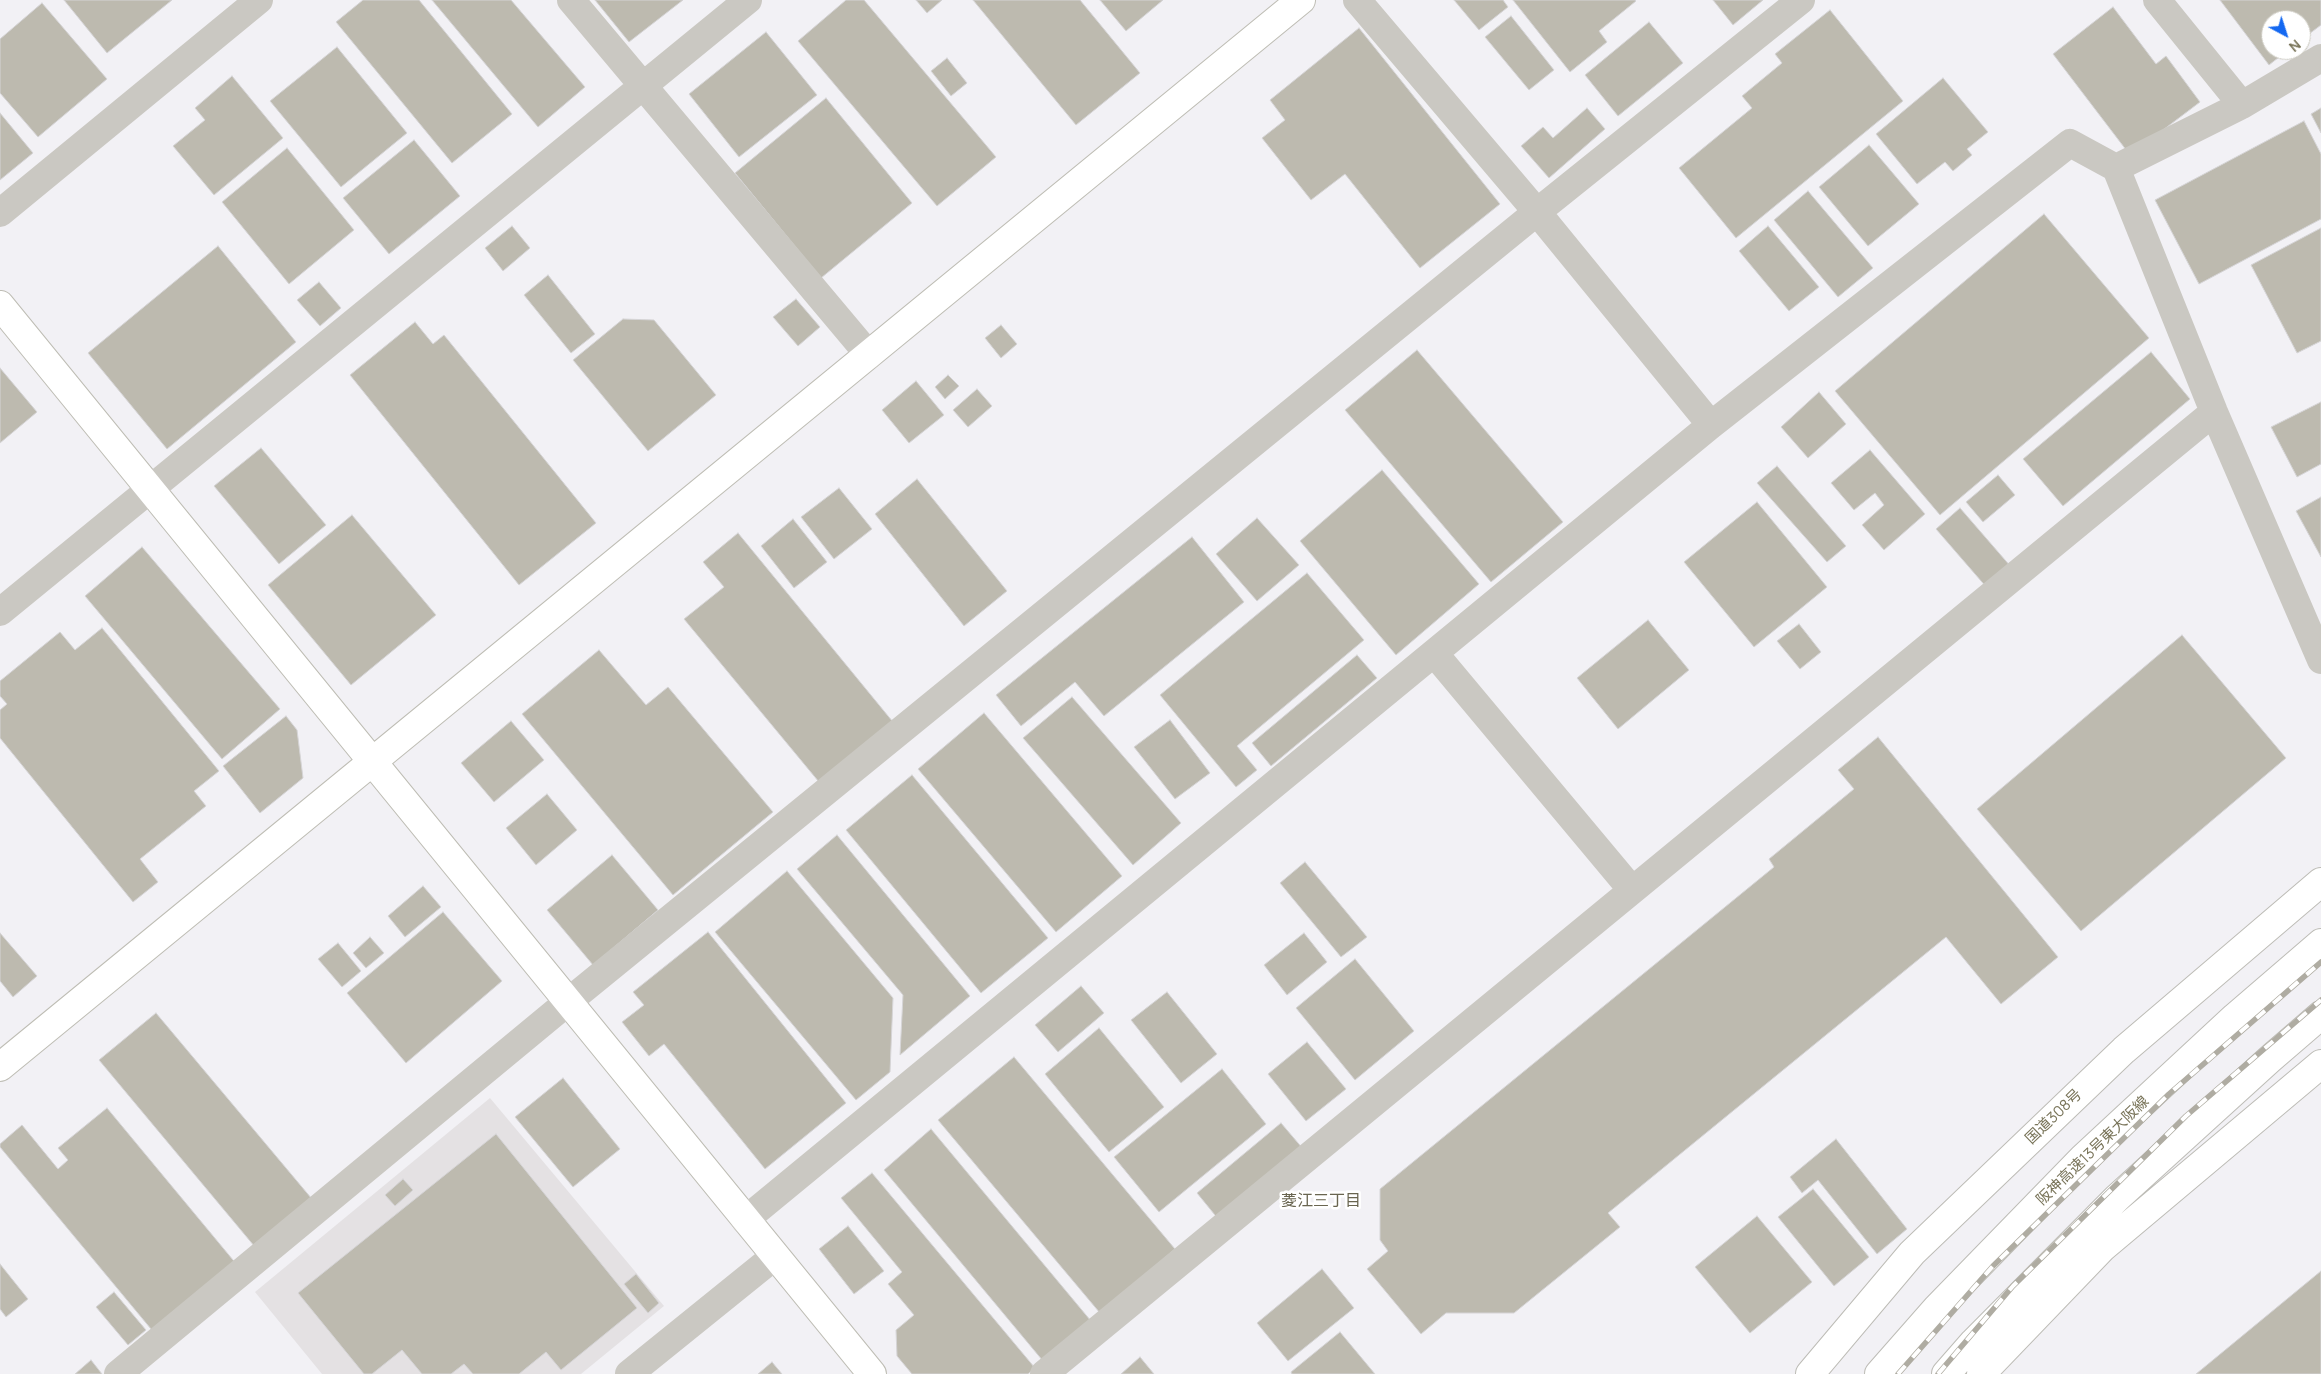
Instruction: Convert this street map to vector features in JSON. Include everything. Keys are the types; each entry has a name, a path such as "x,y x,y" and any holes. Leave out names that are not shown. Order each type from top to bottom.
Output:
{"main road":[{"path":"0,1067 1301,0"},
{"path":"0,305 872,1374"},
{"name":"国道308号","path":"1810,1374 1919,1246 2124,1050 2321,882"},
{"name":"阪神高速13号東大阪線","path":"1879,1374 1937,1308 2082,1158 2236,1016 2321,943"},
{"path":"1946,1374 1974,1342 2117,1198 2321,1015"},
{"path":"1981,1374 2102,1248 2321,1064"}],"street":[{"path":"0,214 259,0"},
{"path":"571,0 869,355"},
{"path":"0,612 748,0"},
{"path":"1357,0 1537,212 1711,425"},
{"path":"118,1374 569,1001 1537,212 1801,0"},
{"path":"2157,0 2242,105"},
{"path":"2116,168 2242,105 2321,58"},
{"path":"745,1220 1711,425 2070,143 2116,168 2214,412 2321,660"},
{"path":"1044,1374 2214,412"},
{"path":"1434,653 1632,890"},
{"path":"630,1374 775,1256"}],"shaded area":[{"path":"490,1098 664,1306 581,1374 322,1374 255,1292"}],"building":[{"path":"64,0 172,0 107,53"},
{"path":"363,0 419,0 512,114 452,163 336,22"},
{"path":"432,0 511,0 585,87 538,127"},
{"path":"595,0 683,0 629,42"},
{"path":"846,0 864,0 996,157 937,206 798,41"},
{"path":"916,0 942,0 927,13"},
{"path":"973,0 1080,0 1140,73 1076,125"},
{"path":"1100,0 1163,0 1126,31"},
{"path":"1454,0 1503,0 1508,7 1479,30"},
{"path":"1513,0 1636,1 1599,31 1607,42 1570,72"},
{"path":"1713,0 1763,0 1733,25"},
{"path":"2220,0 2321,0 2321,25 2311,32 2311,10 2261,10 2261,54"},
{"path":"42,3 107,79 38,137 0,93 0,39"},
{"path":"2113,7 2156,64 2166,56 2200,102 2130,155 2053,54"},
{"path":"1830,10 1903,101 1736,238 1679,168 1752,108 1742,96 1782,63 1775,54"},
{"path":"1511,16 1554,70 1529,90 1485,37"},
{"path":"1649,22 1683,63 1618,116 1585,75"},
{"path":"1359,28 1500,204 1420,268 1345,174 1311,200 1262,138 1285,120 1270,100"},
{"path":"766,32 817,95 739,157 689,94"},
{"path":"337,47 407,133 341,187 270,101"},
{"path":"947,58 967,83 951,96 931,71"},
{"path":"2265,60 2275,60 2269,65"},
{"path":"232,76 283,138 214,195 173,146 205,120 195,108"},
{"path":"1943,78 1988,132 1967,149 1972,155 1953,171 1945,162 1917,184 1876,134"},
{"path":"826,98 912,203 821,278 735,173"},
{"path":"1587,108 1605,129 1549,178 1521,146 1543,127 1553,138"},
{"path":"2321,108 2321,133 2311,114"},
{"path":"0,113 33,153 0,180"},
{"path":"2304,121 2321,154 2321,219 2199,284 2155,200"},
{"path":"414,140 460,196 389,254 343,198"},
{"path":"1869,145 1919,204 1868,246 1819,187"},
{"path":"287,148 354,230 289,284 222,202"},
{"path":"1808,191 1873,268 1838,297 1774,220"},
{"path":"2044,214 2149,338 1940,515 1835,391"},
{"path":"512,226 530,248 503,271 485,248"},
{"path":"1768,226 1819,287 1789,311 1739,251"},
{"path":"2321,228 2321,341 2297,353 2251,265"},
{"path":"218,246 296,342 167,449 88,353"},
{"path":"548,275 595,334 571,353 524,295"},
{"path":"319,282 341,308 320,326 297,300"},
{"path":"796,299 820,327 798,346 773,317"},
{"path":"623,319 654,320 716,395 648,451 573,360"},
{"path":"415,322 433,344 444,335 596,523 519,585 350,375"},
{"path":"1001,325 1017,344 1001,358 985,338"},
{"path":"1417,350 1563,522 1491,582 1345,410"},
{"path":"2151,352 2190,399 2063,506 2023,459"},
{"path":"0,368 37,412 0,443"},
{"path":"948,375 959,386 945,399 935,387"},
{"path":"916,381 944,415 909,443 882,410"},
{"path":"977,389 992,406 968,427 953,410"},
{"path":"1819,392 1846,424 1808,458 1781,427"},
{"path":"2321,402 2321,464 2297,477 2271,427"},
{"path":"261,448 326,525 279,564 214,486"},
{"path":"1870,450 1925,514 1884,550 1862,525 1884,505 1875,493 1854,510 1831,483"},
{"path":"1777,466 1846,546 1827,562 1757,483"},
{"path":"1382,470 1479,584 1396,655 1300,541"},
{"path":"1998,475 2015,495 1983,522 1966,502"},
{"path":"917,479 1007,591 964,626 875,514"},
{"path":"839,488 872,529 834,559 801,517"},
{"path":"2321,497 2321,557 2296,511"},
{"path":"1757,502 1827,587 1754,647 1684,562"},
{"path":"1960,508 2012,568 1988,589 1936,529"},
{"path":"352,515 436,615 351,685 268,585"},
{"path":"1257,518 1299,565 1257,601 1216,554"},
{"path":"793,519 827,562 794,588 761,546"},
{"path":"738,533 893,722 819,782 684,619 724,587 703,562"},
{"path":"1192,537 1244,602 1104,716 1075,682 1021,726 996,695"},
{"path":"142,547 280,709 222,759 85,596"},
{"path":"1307,573 1364,640 1237,746 1257,770 1236,787 1160,695"},
{"path":"1648,620 1689,670 1618,729 1577,678"},
{"path":"1799,624 1821,652 1800,669 1777,641"},
{"path":"102,628 219,771 194,791 206,806 140,859 158,882 133,902 0,738 0,710 7,704 0,696 0,681 60,632 75,650"},
{"path":"2182,635 2286,758 2081,931 1977,809"},
{"path":"599,650 646,705 668,687 773,812 673,895 522,714"},
{"path":"1357,655 1377,678 1271,766 1252,743"},
{"path":"1072,697 1181,823 1133,865 1023,738"},
{"path":"984,713 1122,876 1056,932 918,769"},
{"path":"286,716 297,730 303,778 260,813 223,766"},
{"path":"1170,720 1210,773 1175,799 1134,747"},
{"path":"511,721 544,760 494,802 461,763"},
{"path":"1878,737 2058,957 2001,1004 1946,937 1608,1213 1620,1227 1514,1313 1446,1313 1421,1334 1367,1269 1388,1251 1380,1240 1380,1189 1774,867 1769,859 1854,789 1838,770"},
{"path":"912,775 1048,938 981,993 846,830"},
{"path":"547,794 577,830 536,865 506,828"},
{"path":"837,835 970,996 900,1055 903,995 797,869"},
{"path":"612,855 658,910 593,965 547,910"},
{"path":"1305,862 1367,937 1341,957 1280,883"},
{"path":"787,871 893,998 890,1072 856,1100 715,932"},
{"path":"423,886 441,907 405,937 388,916"},
{"path":"443,912 502,981 406,1063 347,993"},
{"path":"708,932 846,1103 765,1169 664,1044 649,1056 622,1022 644,1005 633,992"},
{"path":"0,933 37,976 13,997 0,981"},
{"path":"1304,933 1327,962 1287,995 1264,965"},
{"path":"370,937 384,953 366,968 353,953"},
{"path":"338,943 361,971 342,987 318,959"},
{"path":"1355,959 1414,1031 1355,1080 1296,1008"},
{"path":"1081,986 1104,1013 1058,1052 1035,1025"},
{"path":"1167,992 1217,1054 1181,1083 1131,1020"},
{"path":"156,1013 312,1199 255,1247 99,1060"},
{"path":"1099,1028 1164,1107 1109,1152 1045,1074"},
{"path":"1307,1042 1346,1089 1306,1121 1268,1074"},
{"path":"1014,1057 1175,1249 1100,1313 938,1120"},
{"path":"1222,1069 1266,1124 1159,1212 1114,1157"},
{"path":"563,1078 620,1149 573,1187 515,1117"},
{"path":"107,1108 238,1266 156,1335 0,1147 0,1144 22,1125 58,1169 68,1160 58,1148"},
{"path":"1281,1123 1304,1150 1219,1220 1197,1193"},
{"path":"931,1129 1091,1321 1043,1361 884,1170"},
{"path":"496,1134 637,1308 561,1370 546,1352 519,1374 473,1374 464,1364 451,1374 422,1374 402,1350 372,1374 364,1374 298,1293"},
{"path":"1836,1139 1907,1229 1877,1254 1818,1180 1802,1193 1790,1177"},
{"path":"872,1173 1035,1368 1028,1374 912,1374 897,1356 896,1330 914,1315 888,1284 902,1272 841,1198"},
{"path":"403,1179 413,1190 395,1206 385,1195"},
{"path":"1813,1189 1869,1257 1834,1286 1778,1217"},
{"path":"1757,1216 1812,1282 1750,1333 1695,1267"},
{"path":"848,1226 884,1271 854,1294 819,1249"},
{"path":"0,1264 28,1299 6,1317 0,1309"},
{"path":"1322,1269 1354,1308 1288,1361 1257,1323"},
{"path":"2321,1271 2321,1374 2196,1374"},
{"path":"636,1274 659,1303 648,1313 624,1284"},
{"path":"114,1292 146,1330 128,1345 96,1307"},
{"path":"1340,1332 1375,1374 1292,1374 1291,1372"},
{"path":"1140,1357 1154,1374 1121,1374"},
{"path":"91,1360 102,1374 75,1374"},
{"path":"772,1362 782,1374 758,1374"}],"railway":[{"path":"1898,1374 1993,1266 2169,1094 2321,962"},
{"path":"1938,1374 2013,1286 2186,1116 2321,1000"}],"district":[{"name":"菱江三丁目","path":"1321,1202"}]}
